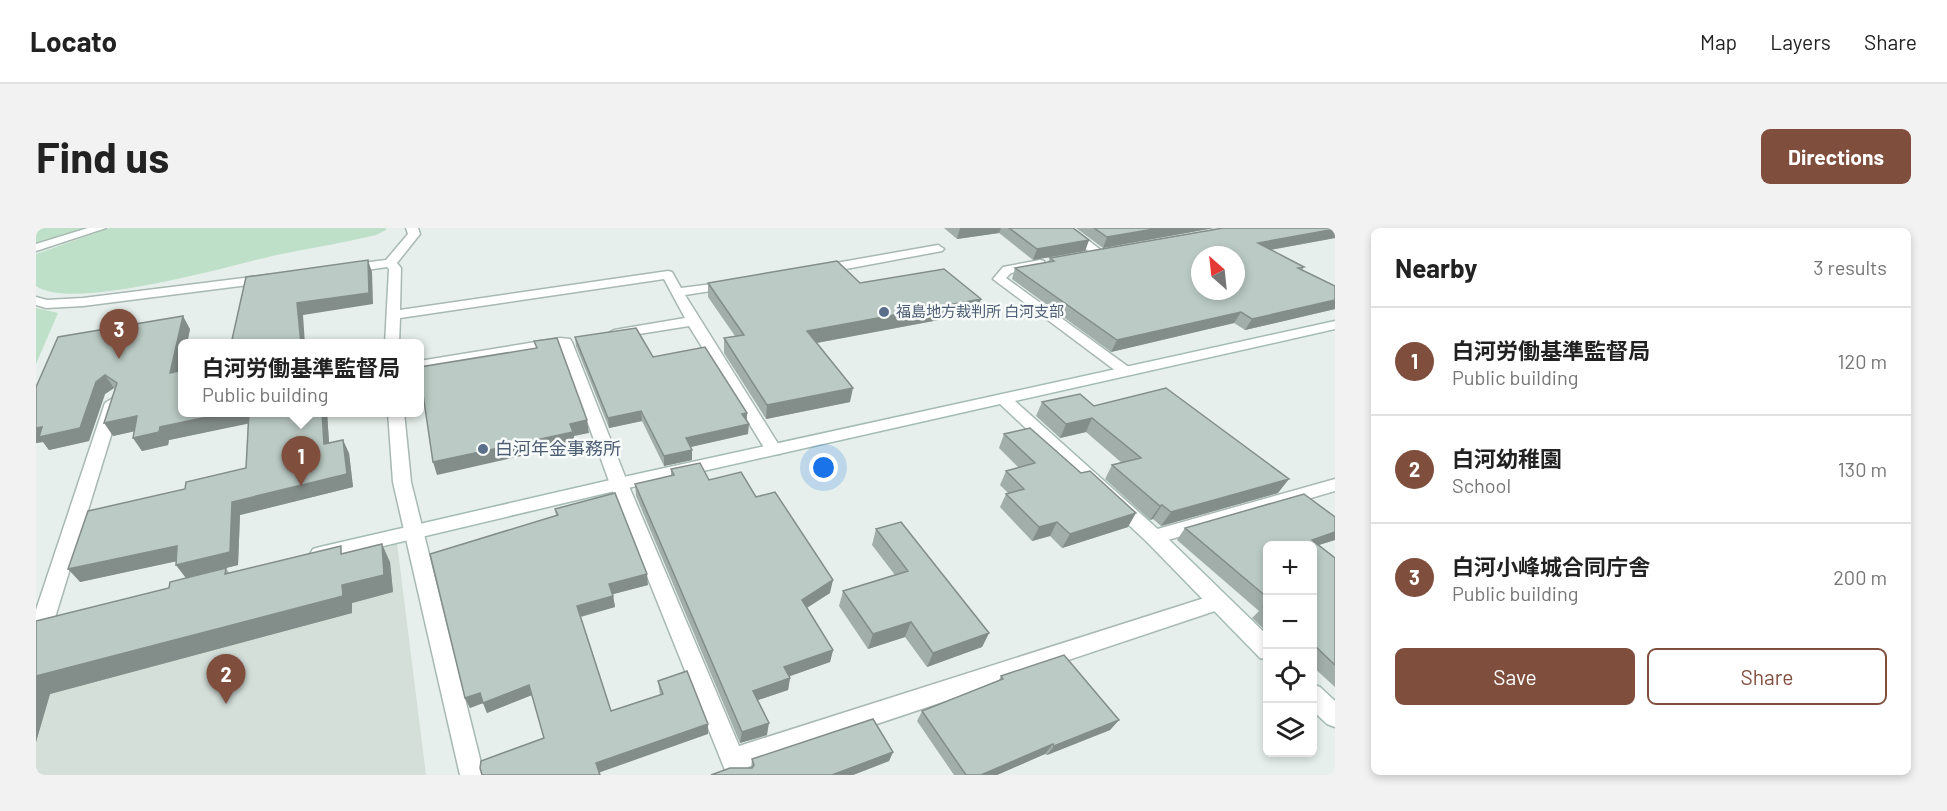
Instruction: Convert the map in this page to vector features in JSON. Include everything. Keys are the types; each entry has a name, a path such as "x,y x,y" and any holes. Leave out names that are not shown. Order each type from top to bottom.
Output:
{"street":[{"path":"36,248 100,228"},
{"path":"333,270 390,263 414,234 411,228"},
{"path":"1065,228 1105,253 1076,258"},
{"path":"806,272 938,249"},
{"path":"1053,262 1007,270 999,279 1125,371"},
{"path":"390,263 394,268 392,339"},
{"path":"393,315 668,275 693,321 774,450"},
{"path":"36,301 46,304 83,302 276,278"},
{"path":"678,292 742,282"},
{"path":"600,336 693,321"},
{"path":"297,560 620,484 1335,325"},
{"path":"424,364 571,341 620,484 735,767 1217,602"},
{"path":"39,625 115,395"},
{"path":"1002,398 1154,537 1266,649"},
{"path":"396,417 402,482 472,775"},
{"path":"1154,537 1335,485"},
{"path":"39,625 66,618"},
{"path":"1317,699 1335,716"}],"shaded area":[{"path":"397,543 426,775 36,775 36,633"}],"green space":[{"path":"36,228 97,228 36,247"},
{"path":"110,228 386,228 386,230 364,238 116,290 83,294 55,293 36,286 36,254"},
{"path":"36,308 58,313 36,364"}],"building":[{"path":"1009,228 1073,228 1089,240 1037,249"},
{"path":"1094,228 1160,228 1107,237"},
{"path":"1223,228 1335,228 1258,243 1304,267 1298,268 1335,286 1335,300 1252,319 1241,312 1117,340 1015,268 1054,261 1050,258"},
{"path":"368,260 369,293 297,303 301,339 232,339 246,277"},
{"path":"837,261 860,283 944,269 981,299 807,331 853,388 767,405 724,338 744,335 708,283"},
{"path":"183,316 170,373 178,371 178,417 207,417 160,427 159,432 133,438 137,416 104,423 117,383 105,375 96,382 80,428 39,437 42,427 36,428 36,387 58,337"},
{"path":"636,328 653,357 705,347 747,413 742,414 749,424 686,438 692,450 664,456 641,411 608,418 575,337"},
{"path":"557,338 587,420 570,424 573,432 433,462 424,401 424,366 537,348 534,341"},
{"path":"1166,388 1289,479 1171,512 1162,505 1160,506 1112,465 1141,458 1092,418 1066,424 1042,402 1080,394 1094,406"},
{"path":"249,417 322,417 324,444 343,440 347,474 232,502 230,552 176,565 177,546 68,569 88,511 185,489 186,482 246,468"},
{"path":"1030,428 1081,473 1090,471 1136,513 1070,534 1057,522 1039,527 1006,494 1024,489 1006,471 1035,463 1004,434"},
{"path":"700,463 709,480 741,472 756,497 775,492 833,580 802,600 833,650 784,667 790,678 753,691 769,723 742,732 635,484 674,475 671,469"},
{"path":"615,493 647,574 609,584 613,596 577,606 611,711 663,694 658,681 687,671 708,724 596,763 600,775 482,775 481,761 544,738 529,685 483,703 480,693 465,698 430,554 558,515 555,509"},
{"path":"1304,494 1335,517 1335,532 1313,541 1263,541 1263,594 1185,528"},
{"path":"901,522 989,633 933,653 911,622 873,634 843,591 908,571 876,529"},
{"path":"382,544 384,575 342,585 343,596 36,676 36,621 169,588 170,582 226,568 225,574 341,546 341,554"},
{"path":"1317,544 1335,558 1335,665 1317,648"},
{"path":"1064,655 1119,720 1054,746 1053,744 981,775 966,775 922,711 1003,679 1001,676"},
{"path":"873,719 893,752 832,775 711,775 730,768 752,768 754,765 752,759"}],"place":[{"name":"福島地方裁判所 白河支部","path":"884,312"},
{"name":"白河小峰城合同庁舎","path":"119,359"},
{"name":"白河年金事務所","path":"483,449"},
{"name":"白河労働基準監督局","path":"301,486"},
{"name":"白河幼稚園","path":"226,704"}]}
